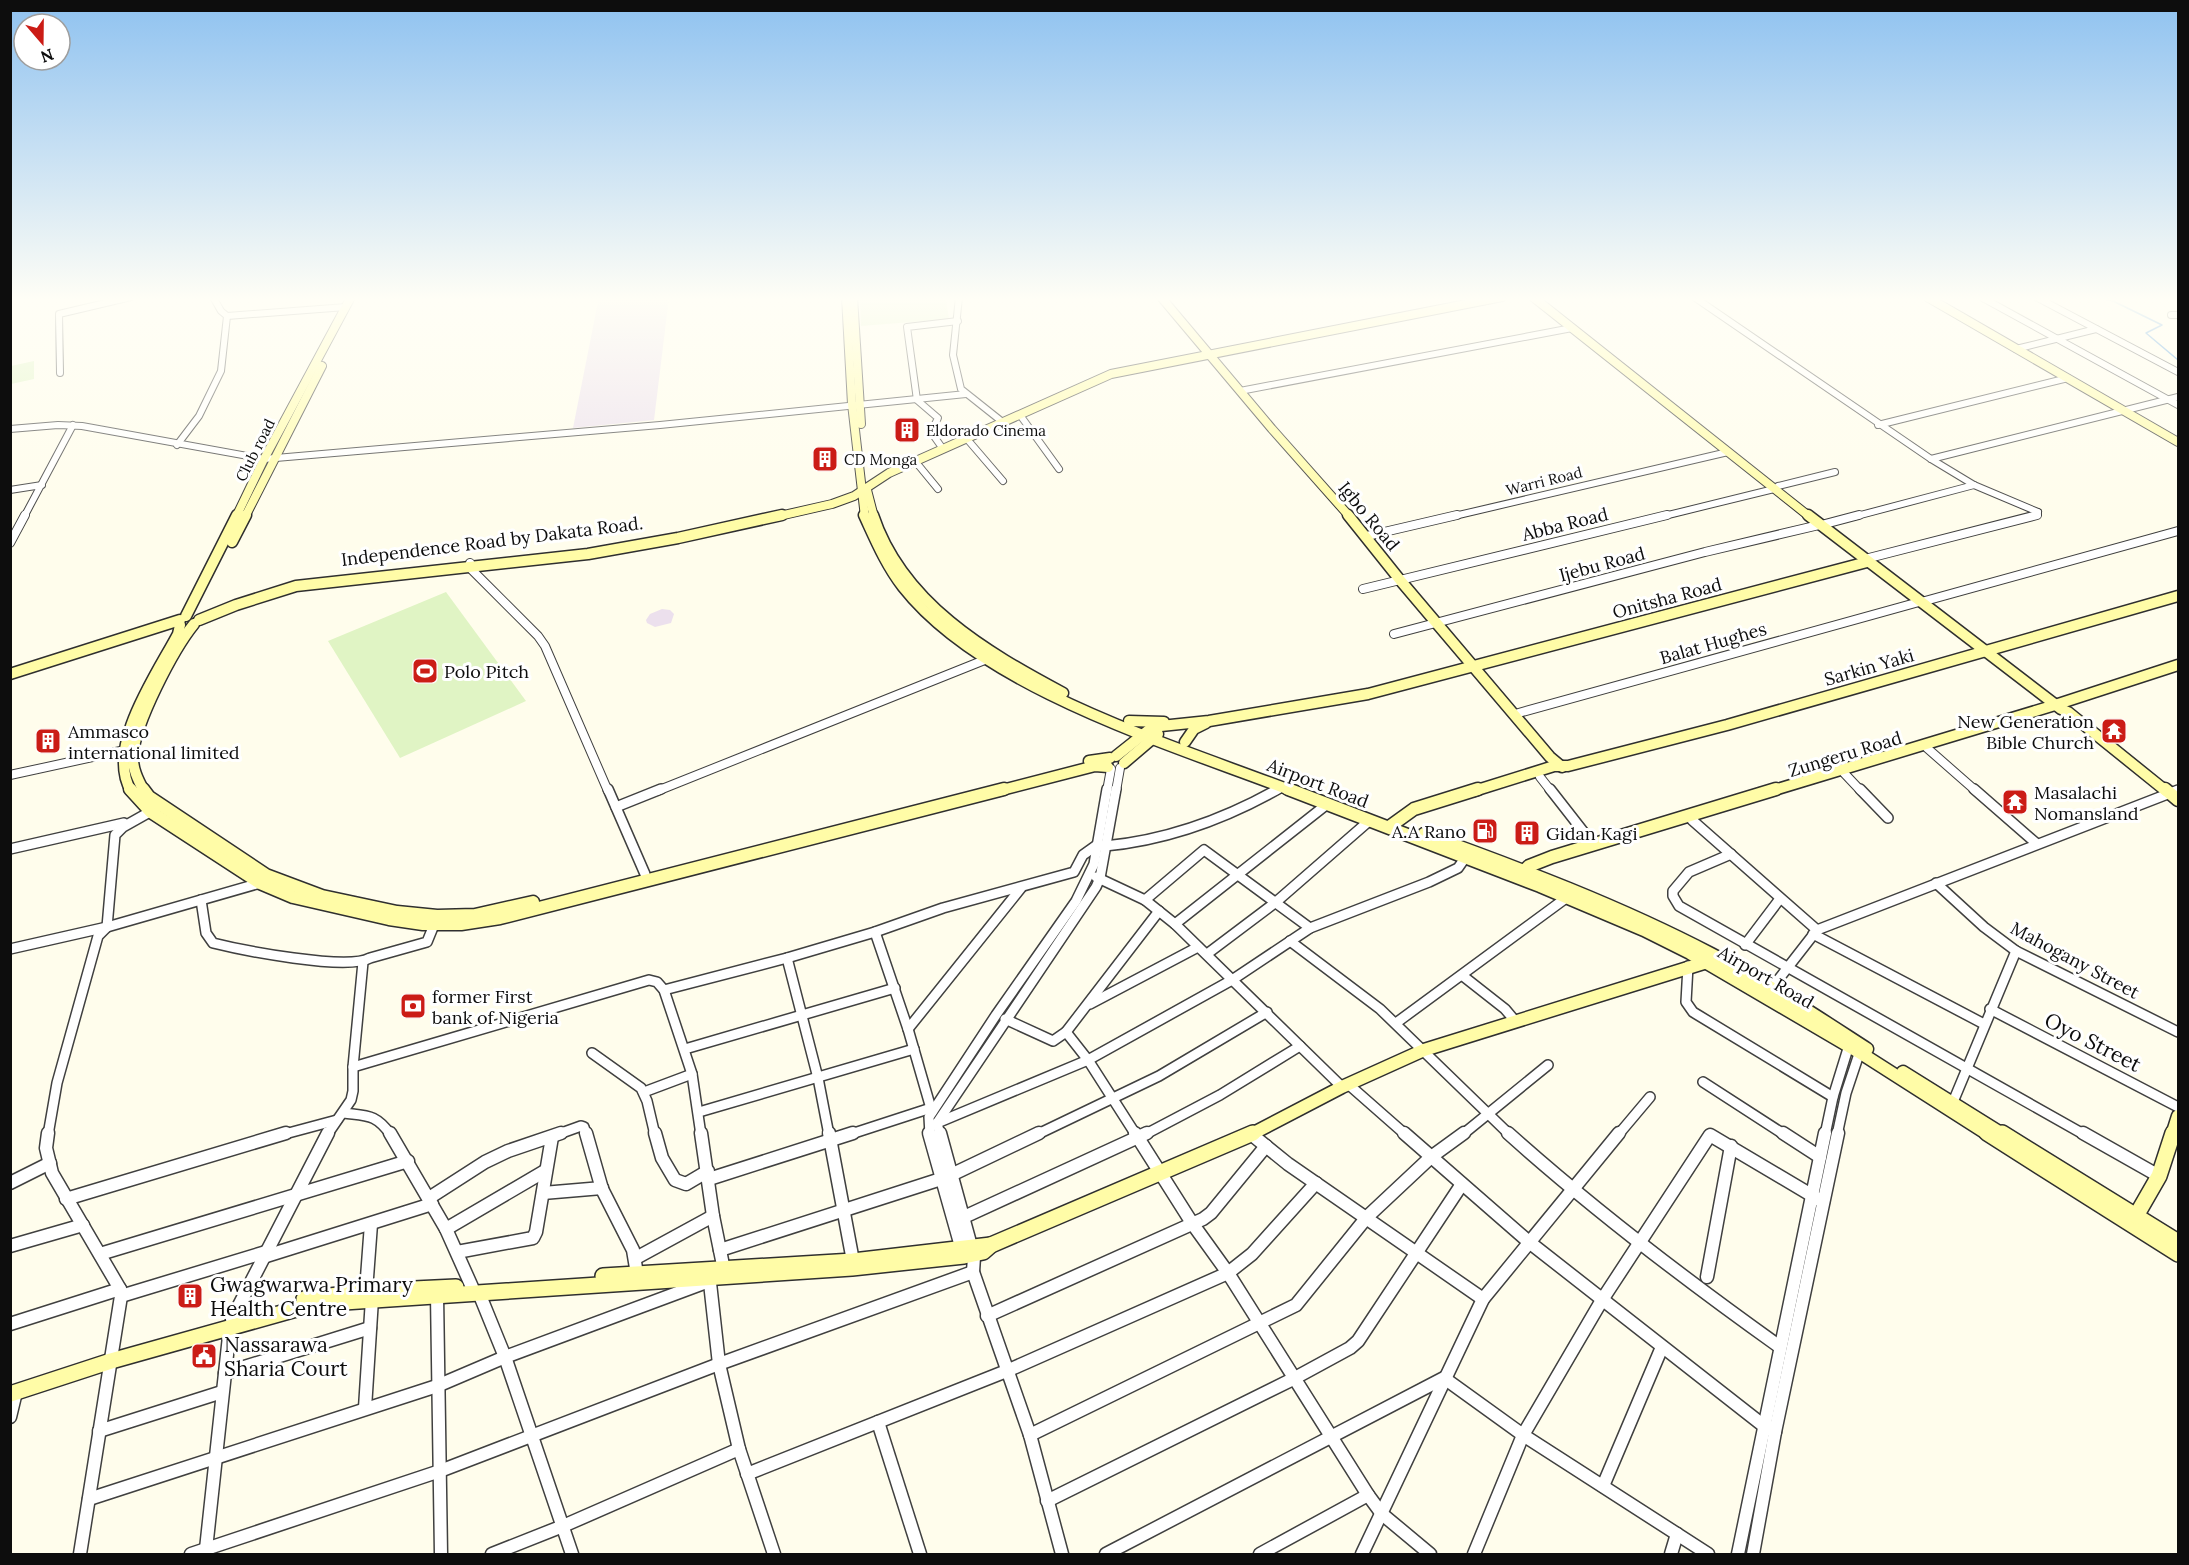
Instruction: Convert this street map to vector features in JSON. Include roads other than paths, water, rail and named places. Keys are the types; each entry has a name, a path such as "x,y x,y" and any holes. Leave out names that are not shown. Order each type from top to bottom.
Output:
{"main road":[{"name":"Club road","path":"189,620 203,585 264,459 313,370"},
{"path":"318,370 275,459 189,620 178,634 125,750 123,763 126,781 135,797 266,875 322,896 461,924 500,918 1095,766 1115,763"},
{"name":"Airport Road","path":"853,370 864,513 883,557 893,574 921,602 937,623 992,657 1032,686 1326,805 1369,821 1395,827 1465,858 1526,876 1566,898 1644,930 1707,962 1953,1102 2178,1242"},
{"name":"Airport Road","path":"855,370 856,404"},
{"path":"863,487 1065,392 1109,373 1123,370"},
{"name":"Igbo Road","path":"1223,370 1367,536 1401,580 1559,766"},
{"path":"1628,370 1670,402 1728,452 1776,487"},
{"path":"1630,370 1868,560 2174,791 2178,800"},
{"path":"2054,370 2178,442"},
{"path":"863,487 890,468 967,440 1065,392"},
{"name":"Independence Road by Dakata Road.","path":"189,620 296,584 469,564 588,554 678,538 832,504 863,487"},
{"name":"Onitsha Road","path":"1194,722 1354,697 1476,667 1868,560"},
{"name":"Sarkin Yaki","path":"1395,827 1420,813 1540,777 1559,766 1727,725 2178,596"},
{"path":"10,674 189,620"},
{"path":"10,679 189,620"},
{"name":"Airport Road","path":"992,657 1152,734 1185,742 1395,827 1651,924 1712,954 1771,989 1855,1046 2178,1254"},
{"path":"1526,876 1538,862 1593,844 2062,708 2178,670"},
{"name":"Zungeru Road","path":"1526,876 1563,860 2062,708"},
{"path":"141,716 134,744 134,766 142,788 156,809 260,883 313,903 389,919 435,920 495,911 1115,763 1152,734 1182,723"},
{"path":"1129,721 1194,722"},
{"path":"1185,742 1194,729 1209,721"},
{"path":"1152,734 1194,722"},
{"path":"1395,827 1414,809 1559,766"},
{"path":"12,1391 112,1358 231,1323 314,1304 369,1295 709,1277 969,1258 983,1252 991,1245 1251,1134 1345,1086 1424,1050 1688,966 1707,962"},
{"path":"2136,1216 2159,1176 2178,1116"},
{"path":"369,1295 437,1295 637,1274 709,1277 724,1270 853,1261 969,1258"}],"street":[{"path":"177,445 199,417 221,370"},
{"path":"913,370 917,400 938,418 931,432 942,448"},
{"path":"955,370 957,384 996,424"},
{"path":"1240,391 1350,370"},
{"path":"1799,370 1878,425 1974,485"},
{"path":"2115,370 2178,405"},
{"path":"1878,425 2068,378"},
{"path":"10,429 73,425 177,445 275,459 660,425 966,394"},
{"path":"1931,459 2126,412 2178,397"},
{"path":"1020,415 1059,469"},
{"path":"10,543 73,425"},
{"path":"967,440 1003,481"},
{"name":"Warri Road","path":"1367,536 1728,452"},
{"path":"915,461 938,489"},
{"name":"Abba Road","path":"1363,589 1835,472"},
{"path":"10,490 42,485"},
{"name":"Onitsha Road","path":"1868,560 2037,515 2038,512 1974,485"},
{"name":"Ijebu Road","path":"1394,634 1705,552 1974,485"},
{"name":"Balat Hughes","path":"1515,714 2178,531"},
{"path":"469,564 545,646 645,874"},
{"path":"616,807 992,657"},
{"path":"1927,748 2037,844"},
{"path":"10,775 125,750"},
{"path":"1062,1554 1030,1435 1009,1370 987,1316 969,1258 946,1177 937,1123 1100,878 1101,845 1115,763"},
{"path":"1844,773 1888,818"},
{"path":"1540,777 1593,844"},
{"path":"664,990 787,958 875,932 944,908 1074,872 1083,855 1101,845 1138,844 1195,829 1260,800 1282,787"},
{"path":"1771,989 1815,932 2174,791"},
{"path":"1175,924 1326,805"},
{"path":"80,1554 112,1358 120,1293 100,1254 52,1173 46,1148 57,1083 98,936 107,927 116,835 123,827 156,809"},
{"path":"10,849 136,820"},
{"path":"1692,820 1815,932 1984,1024"},
{"path":"1207,954 1276,902 1369,821"},
{"path":"969,1258 964,1217 928,1129 929,1117 996,1015 1076,901 1101,845"},
{"path":"1146,900 1204,850 1310,928"},
{"path":"1731,854 1689,872 1678,882 1673,896 1679,906 1965,1069 2159,1176"},
{"path":"937,1123 1088,1060 1232,980 1310,928 1429,882 1458,868 1465,858"},
{"path":"1089,874 1146,900 1175,924 1300,1046 1345,1086 1530,1242 1769,1429"},
{"path":"10,949 107,927 260,883"},
{"name":"Mahogany Street","path":"1936,883 1984,927 2016,951 2178,1032"},
{"path":"908,1029 1021,887"},
{"path":"1396,1023 1463,976 1566,898"},
{"path":"201,900 206,933 213,943 319,960 363,962 370,958 419,946 427,942 435,920"},
{"path":"1745,945 1779,900"},
{"path":"1005,1019 1053,1041 1066,1032 1088,1005 1132,941 1159,911"},
{"path":"875,932 895,988 932,1110"},
{"path":"1290,941 1396,1023 1488,1115 1571,1189 1638,1242 1780,1347"},
{"path":"1088,1005 1198,947"},
{"path":"1953,1102 2016,951"},
{"path":"787,958 818,1078 853,1261"},
{"path":"206,1549 231,1323 323,1140 340,1117 354,1091 352,1067 363,962"},
{"path":"1688,966 1686,1002 1693,1012 1833,1097"},
{"path":"1463,976 1505,1009 1516,1022"},
{"path":"352,1067 649,981 657,982 664,990 692,1074 709,1175 713,1216 724,1270"},
{"path":"685,1049 895,988"},
{"name":"Oyo Street","path":"1990,1010 2178,1107"},
{"path":"720,1250 946,1177 1113,1098 1199,1054 1267,1012"},
{"path":"1066,1032 1088,1060 1192,1223 1228,1274 1368,1495 1382,1514 1430,1554"},
{"path":"964,1217 1138,1137 1259,1074 1300,1046"},
{"path":"1752,1554 1780,1347 1833,1097 1855,1046"},
{"path":"1738,1554 1823,1202 1855,1046"},
{"path":"699,1112 914,1049"},
{"path":"592,1053 644,1092 662,1160 676,1180 681,1183 932,1110"},
{"path":"1030,1435 1296,1305 1367,1217 1431,1157 1488,1115 1548,1065"},
{"path":"644,1092 692,1074"},
{"path":"1703,1082 1820,1157"},
{"path":"1362,1554 1483,1299 1571,1189 1650,1097"},
{"path":"66,1200 340,1117 374,1117 381,1121 408,1161 446,1229 505,1357 572,1554"},
{"path":"10,1324 371,1224 431,1201 485,1162 508,1151 579,1126 584,1127 602,1188 633,1244 637,1274"},
{"path":"1251,1134 1316,1183 1483,1299"},
{"path":"1474,1554 1523,1436 1638,1242 1710,1135 1811,1197 1823,1202"},
{"path":"457,1252 532,1238 536,1232 552,1137"},
{"path":"987,1316 1211,1213 1266,1146"},
{"path":"1707,1277 1731,1146"},
{"path":"100,1254 408,1161"},
{"path":"10,1183 50,1163"},
{"path":"446,1229 545,1171"},
{"path":"747,1474 1009,1370 1228,1274 1242,1264 1316,1183"},
{"path":"1047,1501 1340,1355 1358,1341 1462,1184"},
{"path":"543,1192 602,1188"},
{"path":"636,1258 713,1216"},
{"path":"365,1408 370,1328 371,1224"},
{"path":"10,1246 83,1225"},
{"path":"191,1554 440,1471 532,1436 719,1364 969,1258"},
{"path":"89,1499 437,1386 709,1277 719,1364 739,1449 774,1554"},
{"path":"437,1295 441,1554"},
{"path":"225,1373 370,1328"},
{"path":"1603,1486 1662,1347"},
{"path":"1444,1377 1523,1436 1708,1554"},
{"path":"1106,1554 1444,1377"},
{"path":"10,1417 12,1391"},
{"path":"99,1431 222,1392"},
{"path":"878,1422 920,1554"},
{"path":"492,1554 563,1526 739,1449"},
{"path":"1260,1554 1368,1495"},
{"path":"1671,1554 1677,1534"}],"place":[{"name":"Eldorado Cinema","path":"907,430"},
{"name":"CD Monga","path":"825,459"},
{"name":"Polo Pitch","path":"425,671"},
{"name":"New Generation Bible Church","path":"2114,731"},
{"name":"Ammasco international limited","path":"48,741"},
{"name":"Masalachi Nomansland","path":"2015,802"},
{"name":"A.A Rano","path":"1485,831"},
{"name":"Gidan Kagi","path":"1527,833"},
{"name":"former First bank of Nigeria","path":"413,1006"},
{"name":"Gwagwarwa Primary Health Centre","path":"190,1296"},
{"name":"Nassarawa Sharia Court","path":"204,1356"}]}
